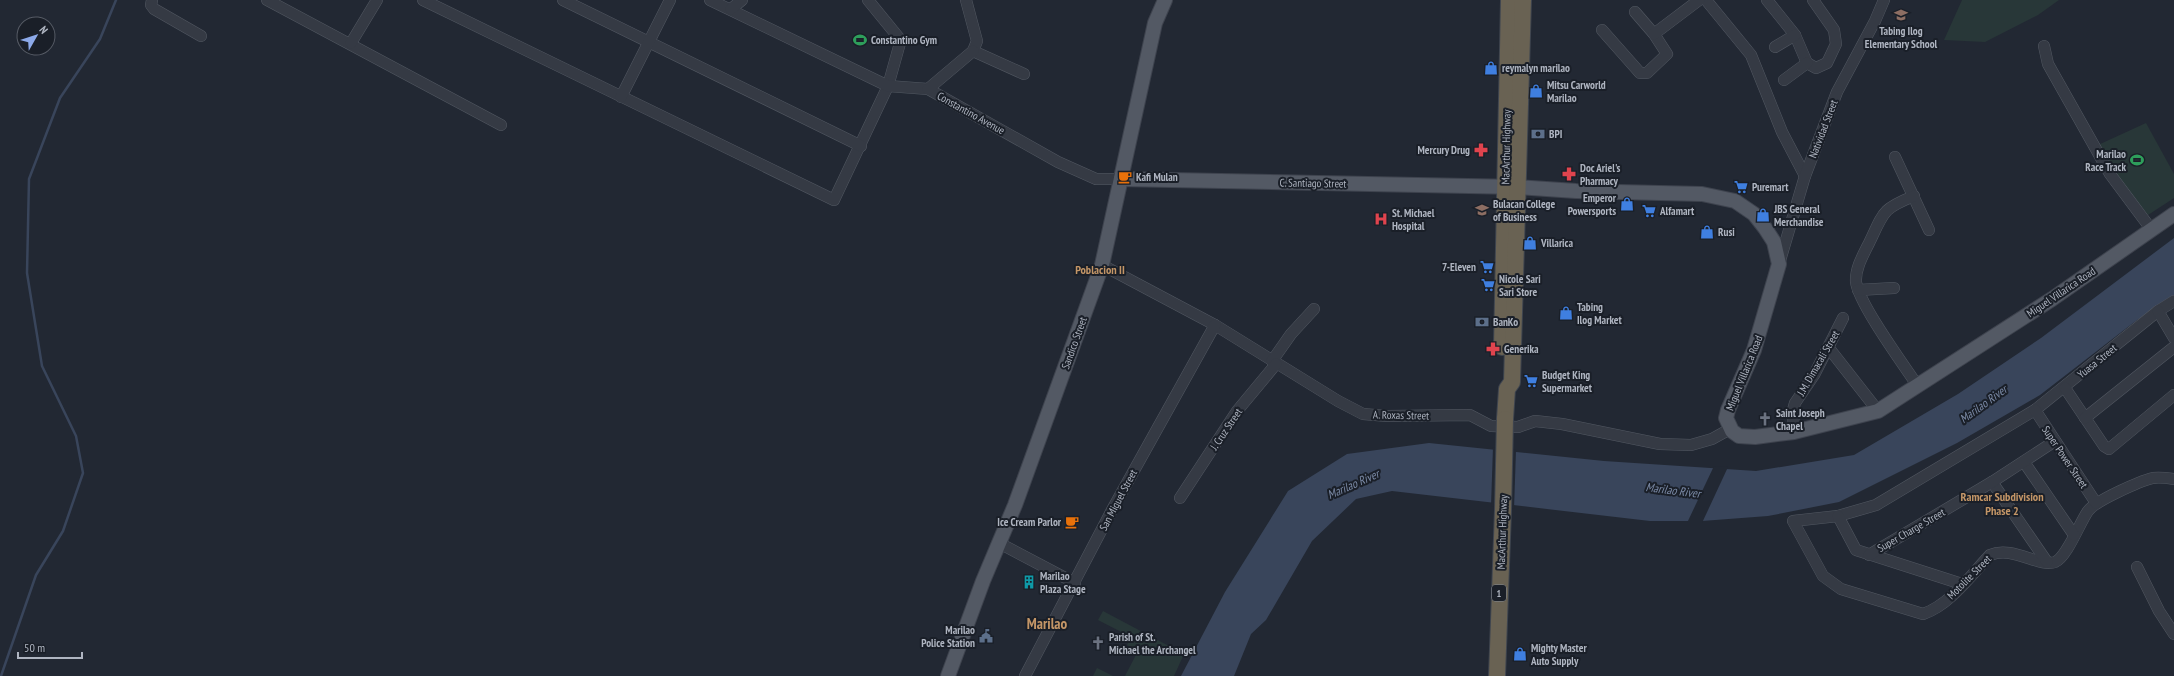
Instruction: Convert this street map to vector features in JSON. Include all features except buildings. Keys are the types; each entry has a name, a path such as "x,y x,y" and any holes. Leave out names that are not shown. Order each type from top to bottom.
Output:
{"highway":[{"name":"MacArthur Highway","path":"1497,676 1505,419 1507,389 1512,382 1510,0"},
{"name":"MacArthur Highway","path":"1512,187 1523,0"}],"main road":[{"name":"Sandico Street","path":"948,676 1102,265 1155,24 1165,0"},
{"name":"C. Santiago Street","path":"1121,180 1512,187"},
{"name":"Miguel Villarica Road","path":"1512,187 1576,191 1702,194 1727,198 1743,205 1766,228 1774,242 1779,264 1754,350 1726,418 1730,429 1739,436 1749,437 1794,432 1878,411 2052,299 2174,214"}],"street":[{"path":"152,0 151,5 154,9 201,36"},
{"path":"267,0 351,43 501,125"},
{"path":"351,43 376,0"},
{"path":"423,0 834,200 861,146 888,86 900,41 868,0"},
{"path":"562,0 861,146"},
{"path":"622,97 670,0"},
{"name":"Constantino Avenue","path":"710,0 888,86 928,89 1058,162 1096,179 1121,180"},
{"path":"731,9 742,0"},
{"path":"928,89 973,51 977,41 966,0"},
{"path":"1654,34 1699,0"},
{"path":"1706,0 1751,54 1782,132 1805,176"},
{"path":"1767,0 1795,35 1807,64 1816,68 1827,63 1836,44 1834,30 1813,0"},
{"name":"Natividad Street","path":"1779,264 1805,176 1837,92 1875,21 1880,2"},
{"path":"1602,30 1640,73 1647,73 1667,54 1654,34 1634,12"},
{"path":"1775,47 1795,35"},
{"path":"2044,46 2048,64 2110,174 2151,229"},
{"path":"973,51 1024,74"},
{"path":"1784,80 1807,64"},
{"path":"1895,157 1929,230"},
{"path":"1914,196 1892,205 1884,212 1857,269 1856,282 1863,301 1917,385"},
{"name":"A. Roxas Street","path":"1102,265 1215,325 1274,363 1338,401 1364,414 1387,416 1470,415 1491,426 1504,427 1518,427 1535,421 1562,424 1660,444 1691,445 1712,439 1730,429"},
{"path":"1858,290 1894,288"},
{"name":"Yuasa Street","path":"1792,522 1838,516 1876,505 2035,410 2065,388 2158,311 2174,301"},
{"name":"J. Cruz Street","path":"1180,498 1237,411 1274,363 1291,334 1314,309"},
{"path":"2158,311 2174,338"},
{"name":"J.M. Dimacali Street","path":"1794,432 1793,410 1795,403 1814,375 1843,318"},
{"name":"San Miguel Street","path":"1025,676 1112,510 1215,325"},
{"path":"2085,418 2174,346"},
{"path":"1828,347 1878,411"},
{"path":"2065,388 2106,449 2109,449 2174,395"},
{"name":"Super Power Street","path":"2035,410 2096,503"},
{"name":"Super Charge Street","path":"1869,555 1992,482 2054,441"},
{"path":"2024,462 2074,535"},
{"path":"1992,482 2047,562 2055,562 2062,555 2088,510 2096,503 2152,478 2174,478"},
{"path":"1838,516 1856,550 1962,584"},
{"name":"Motolite Street","path":"1792,522 1823,576 1841,590 1923,614 1934,610 1990,555 1997,552 2009,552 2047,562"},
{"path":"999,543 1075,583"},
{"path":"2137,567 2159,611 2173,630"}],"shaded area":[{"path":"1962,0 2059,0 2038,15 1985,42 1944,40"},
{"name":"Marilao Race Track","path":"2146,123 2174,174 2174,198 2148,215 2127,189 2098,145"},
{"path":"1103,611 1184,654 1174,676 1125,676 1138,651 1127,645 1131,637 1098,620"},
{"path":"1097,668 1113,676 1093,676"}],"water":[{"name":"Marilao River","path":"2174,238 2174,296 2137,320 2040,395 1957,443 1839,502 1768,516 1702,521 1650,521 1392,491 1356,499 1312,541 1266,620 1251,634 1234,676 1181,676 1225,592 1288,491 1347,454 1429,443 1604,461 1756,471 1854,455 1958,394 2041,338"}],"pier":[{"path":"1493,447 1516,450 1514,509 1491,506"},
{"path":"1714,466 1728,467 1702,523 1687,523"}],"waterway":[{"path":"1,676 36,575 63,531 83,473 76,436 42,366 27,273 29,179 60,98 100,39 116,0"}],"place":[{"name":"Tabing Ilog Elementary School","path":"1901,15"},
{"name":"Constantino Gym","path":"860,40"},
{"name":"reymalyn marilao","path":"1491,68"},
{"name":"Mitsu Carworld Marilao","path":"1536,91"},
{"name":"BPI","path":"1538,134"},
{"name":"Mercury Drug","path":"1481,150"},
{"name":"Marilao Race Track","path":"2137,160"},
{"name":"Doc Ariel's Pharmacy","path":"1569,174"},
{"name":"Kafi Mulan","path":"1125,177"},
{"name":"Puremart","path":"1741,187"},
{"name":"Emperor Powersports","path":"1627,204"},
{"name":"Bulacan College of Business","path":"1482,210"},
{"name":"Alfamart","path":"1649,211"},
{"name":"JBS General Merchandise","path":"1763,215"},
{"name":"St. Michael Hospital","path":"1381,219"},
{"name":"Rusi","path":"1707,232"},
{"name":"Villarica","path":"1530,243"},
{"name":"7-Eleven","path":"1487,267"},
{"name":"Nicole Sari Sari Store","path":"1488,285"},
{"name":"Tabing Ilog Market","path":"1566,313"},
{"name":"BanKo","path":"1482,322"},
{"name":"Generika","path":"1493,349"},
{"name":"Budget King Supermarket","path":"1531,381"},
{"name":"Saint Joseph Chapel","path":"1765,419"},
{"name":"Ice Cream Parlor","path":"1072,522"},
{"name":"Marilao Plaza Stage","path":"1029,582"},
{"name":"Marilao Police Station","path":"986,636"},
{"name":"Parish of St. Michael the Archangel","path":"1098,643"},
{"name":"Mighty Master Auto Supply","path":"1520,654"}],"district":[{"name":"Poblacion II","path":"1100,269"},
{"name":"Ramcar Subdivision Phase 2","path":"2002,503"},
{"name":"Marilao","path":"1047,623"}]}
